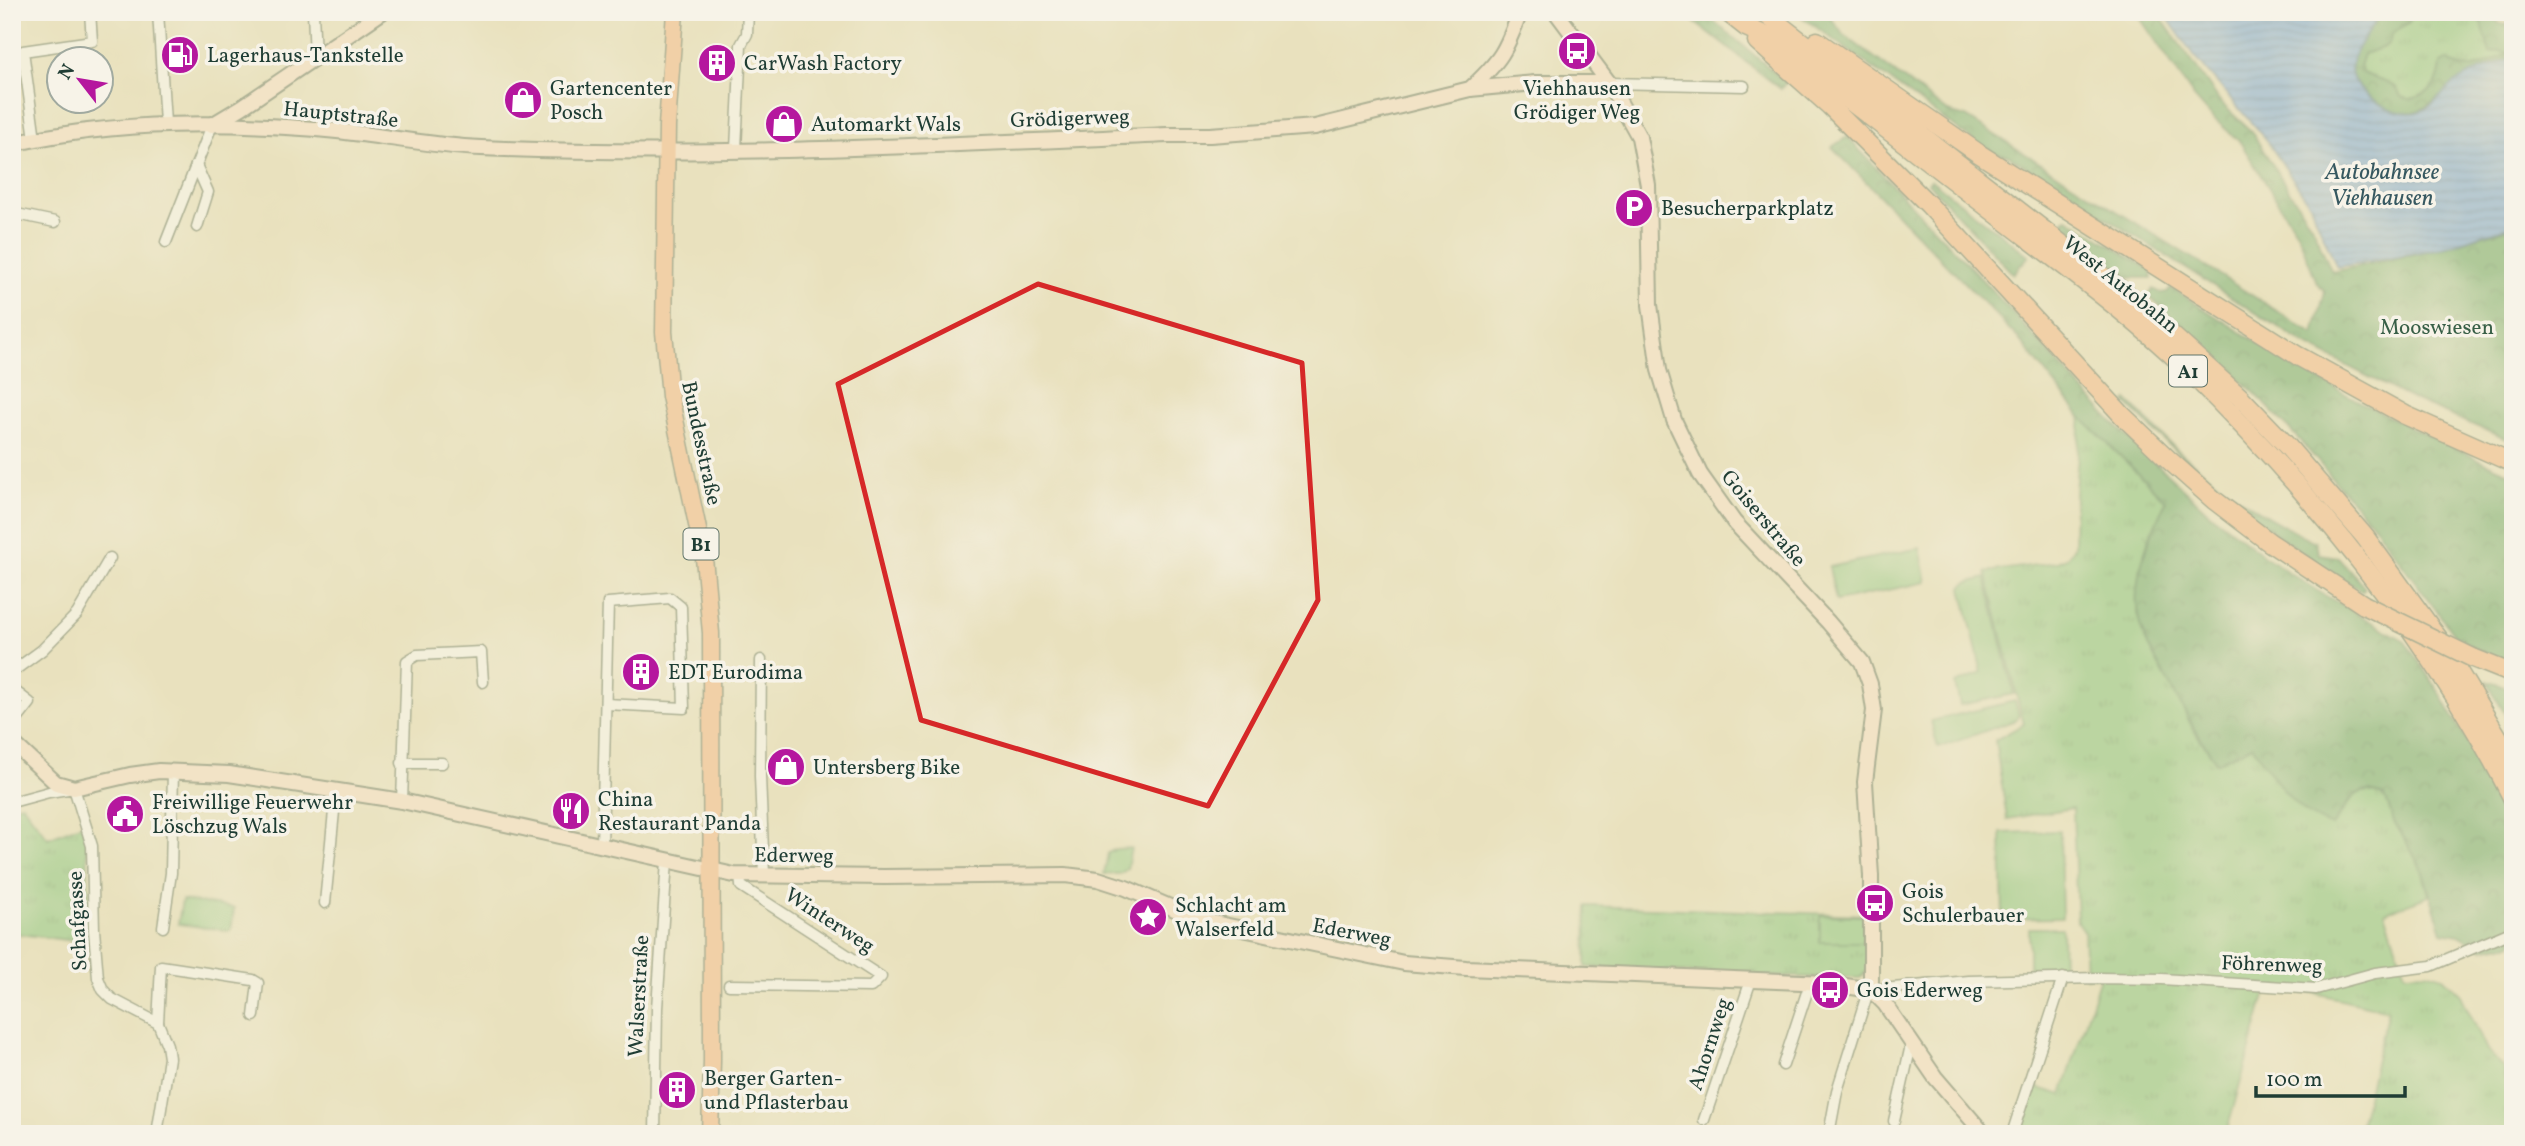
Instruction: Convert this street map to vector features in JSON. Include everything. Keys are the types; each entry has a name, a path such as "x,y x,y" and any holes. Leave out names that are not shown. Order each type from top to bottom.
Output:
{"highway":[{"name":"West Autobahn","path":"1727,12 1746,27 1766,36 2093,288 2186,369 2288,474 2359,560 2432,661 2471,723 2513,799"},
{"name":"West Autobahn","path":"1763,12 2131,298 2241,398 2288,447 2365,537 2438,638 2513,762"},
{"path":"1777,12 1978,153 2298,356 2405,415 2513,463"},
{"path":"1746,27 1760,45 1830,106 1928,204 2123,416 2214,500 2364,605 2473,658 2513,674"}],"main road":[{"name":"Bundesstraße","path":"675,12 666,150 663,299 666,369 704,558 711,633 710,1134"}],"street":[{"path":"35,139 23,51 92,41 90,12"},
{"path":"158,12 165,123"},
{"path":"313,12 315,57"},
{"path":"736,149 741,45 747,34 748,12"},
{"path":"1470,89 1489,72 1507,49 1520,12"},
{"name":"Goiserstraße","path":"1556,12 1609,83 1643,148 1648,185 1650,305 1659,370 1674,420 1700,474 1734,522 1862,662 1870,684 1874,710 1865,782 1871,876 1871,990"},
{"path":"166,242 212,125 377,14"},
{"name":"Grödigerweg","path":"666,150 838,149 1210,135 1315,127 1470,89 1535,83 1609,83"},
{"path":"1609,83 1744,86"},
{"name":"Hauptstraße","path":"12,144 165,123 338,131 423,144 481,148 666,150"},
{"path":"196,165 208,192 197,227"},
{"path":"12,213 55,222"},
{"path":"12,671 42,650 77,614 110,558"},
{"path":"602,846 608,603 670,598 681,607 684,708 606,704"},
{"path":"402,801 407,661 417,656 481,652 483,682"},
{"path":"761,660 760,776 764,875"},
{"path":"12,690 30,703 12,726"},
{"path":"12,742 56,783 74,788"},
{"path":"402,763 442,763"},
{"path":"12,802 130,775 173,771 254,777 402,801 667,861 710,868"},
{"path":"163,927 171,873 173,771"},
{"name":"Schafgasse","path":"74,788 92,846 98,978 103,990 112,999 158,1023"},
{"path":"326,903 336,791"},
{"name":"Walserstraße","path":"655,1134 657,1008 667,861"},
{"name":"Ederweg","path":"710,868 740,875 1084,877 1110,882 1189,916 1220,926 1405,963 1466,968 1848,984 1871,990"},
{"name":"Winterweg","path":"729,985 871,987 881,977 741,886 740,875"},
{"name":"Föhrenweg","path":"1871,990 1969,981 2063,978 2162,979 2316,989 2375,973 2432,966 2513,931"},
{"path":"157,1134 169,1058 158,1023 162,966 253,980 258,983 254,1016"},
{"path":"2012,1134 2063,978"},
{"name":"Ahornweg","path":"1704,1120 1751,980"},
{"path":"1783,1065 1810,983"},
{"path":"1829,1134 1837,1091 1866,998 1871,990 1885,1004 1935,1077 1981,1132"},
{"path":"1894,1121 1912,1045"},
{"path":"12,1130 18,1134"}],"highlighted area":[{"path":"1038,284 1302,363 1318,600 1208,806 921,720 838,384"}],"green space":[{"path":"1681,12 1703,12 1786,82 1781,89"},
{"name":"Mooswiesen","path":"1795,12 1826,12 1844,35 1948,112 1966,117 2314,334 2325,291 2317,283 2298,234 2240,142 2194,97 2136,12 2157,12 2222,104 2251,131 2313,228 2332,272 2437,249 2513,227 2513,442 2414,400 2308,346 2009,156 1988,151"},
{"path":"2382,12 2413,12 2409,22 2392,34 2389,43 2363,54 2359,66 2362,73 2394,86 2401,97 2410,99 2429,91 2439,77 2441,63 2448,60 2463,68 2471,68 2510,53 2490,53 2481,21 2472,14 2446,12 2495,12 2498,23 2504,25 2513,21 2513,58 2472,74 2420,110 2409,113 2396,111 2380,104 2362,90 2354,81 2351,71 2352,61 2361,40"},
{"path":"2413,12 2472,14 2500,51 2512,52 2471,67 2455,65 2448,60 2441,63 2439,78 2433,88 2410,100 2401,97 2396,87 2362,73 2359,66 2363,54 2389,43 2392,34 2409,22"},
{"path":"1847,137 2115,425 2207,511 2263,555 2314,589 2405,641 2441,695 2513,825 2513,943 2483,949 2459,935 2442,932 2422,869 2394,821 2385,796 2366,791 2359,793 2348,803 2332,826 2318,820 2295,803 2252,745 2217,763 2148,646 2140,623 2137,586 2140,571 2166,501 2081,417 2017,337 1832,147"},
{"path":"1931,180 2029,256 2013,274 1928,183"},
{"path":"2068,218 2150,270 2152,278 2125,278 2063,227 2064,220"},
{"path":"2171,288 2349,396 2513,475 2513,666 2458,640 2375,527 2296,436 2250,388 2148,296 2154,289 2161,293"},
{"path":"2127,400 2173,446 2223,486 2277,522 2315,542 2319,554 2338,557 2365,587 2362,591 2297,549 2237,504 2153,430 2125,402"},
{"path":"2081,417 2166,501 2150,536 2139,572 2137,614 2193,729 2217,763 2252,745 2295,803 2318,820 2332,826 2348,803 2359,793 2366,791 2385,797 2394,821 2422,869 2429,896 2385,912 2405,973 2426,972 2443,977 2461,995 2487,1050 2503,1068 2513,1099 2513,1134 2358,1134 2388,1010 2315,993 2267,989 2226,1134 2017,1134 2032,1086 2062,1095 2100,977 2086,977 2084,932 2077,922 2073,808 2007,819 1995,740 2024,724 1986,572 2057,562 2068,557 2074,547"},
{"path":"1920,548 1927,582 1836,601 1829,567"},
{"path":"1986,578 2014,694 1960,705 1955,684 1982,673 1962,588 1966,583"},
{"path":"2487,681 2513,690 2513,729"},
{"path":"2015,701 2019,715 2016,720 1938,748 1931,721"},
{"path":"22,804 48,838 82,824 87,842 90,943 12,933 12,806"},
{"path":"2060,831 2062,918 2003,919 2001,833"},
{"path":"1131,848 1127,869 1120,874 1104,874 1108,853 1116,849"},
{"path":"182,900 234,908 231,931 178,924"},
{"path":"1587,906 1867,915 1868,970 1860,978 1747,976 1586,967"},
{"path":"1820,915 1864,916 1863,942 1820,942"},
{"path":"2029,928 2062,928 2063,971 2029,972"}],"water":[{"name":"Autobahnsee Viehhausen","path":"2163,12 2382,12 2356,51 2351,71 2354,81 2362,91 2388,108 2406,113 2425,109 2460,80 2513,58 2513,225 2437,249 2337,267 2310,204 2267,141 2195,57"}],"place":[{"name":"Viehhausen Grödiger Weg","path":"1577,51"},
{"name":"Lagerhaus-Tankstelle","path":"180,55"},
{"name":"CarWash Factory","path":"717,63"},
{"name":"Gartencenter Posch","path":"523,100"},
{"name":"Automarkt Wals","path":"784,124"},
{"name":"Besucherparkplatz","path":"1634,208"},
{"name":"EDT Eurodima","path":"641,672"},
{"name":"Untersberg Bike","path":"786,767"},
{"name":"China Restaurant Panda","path":"571,811"},
{"name":"Freiwillige Feuerwehr Löschzug Wals","path":"125,814"},
{"name":"Gois Schulerbauer","path":"1875,903"},
{"name":"Schlacht am Walserfeld","path":"1148,917"},
{"name":"Gois Ederweg","path":"1830,990"},
{"name":"Berger Garten- und Pflasterbau","path":"677,1090"}]}
